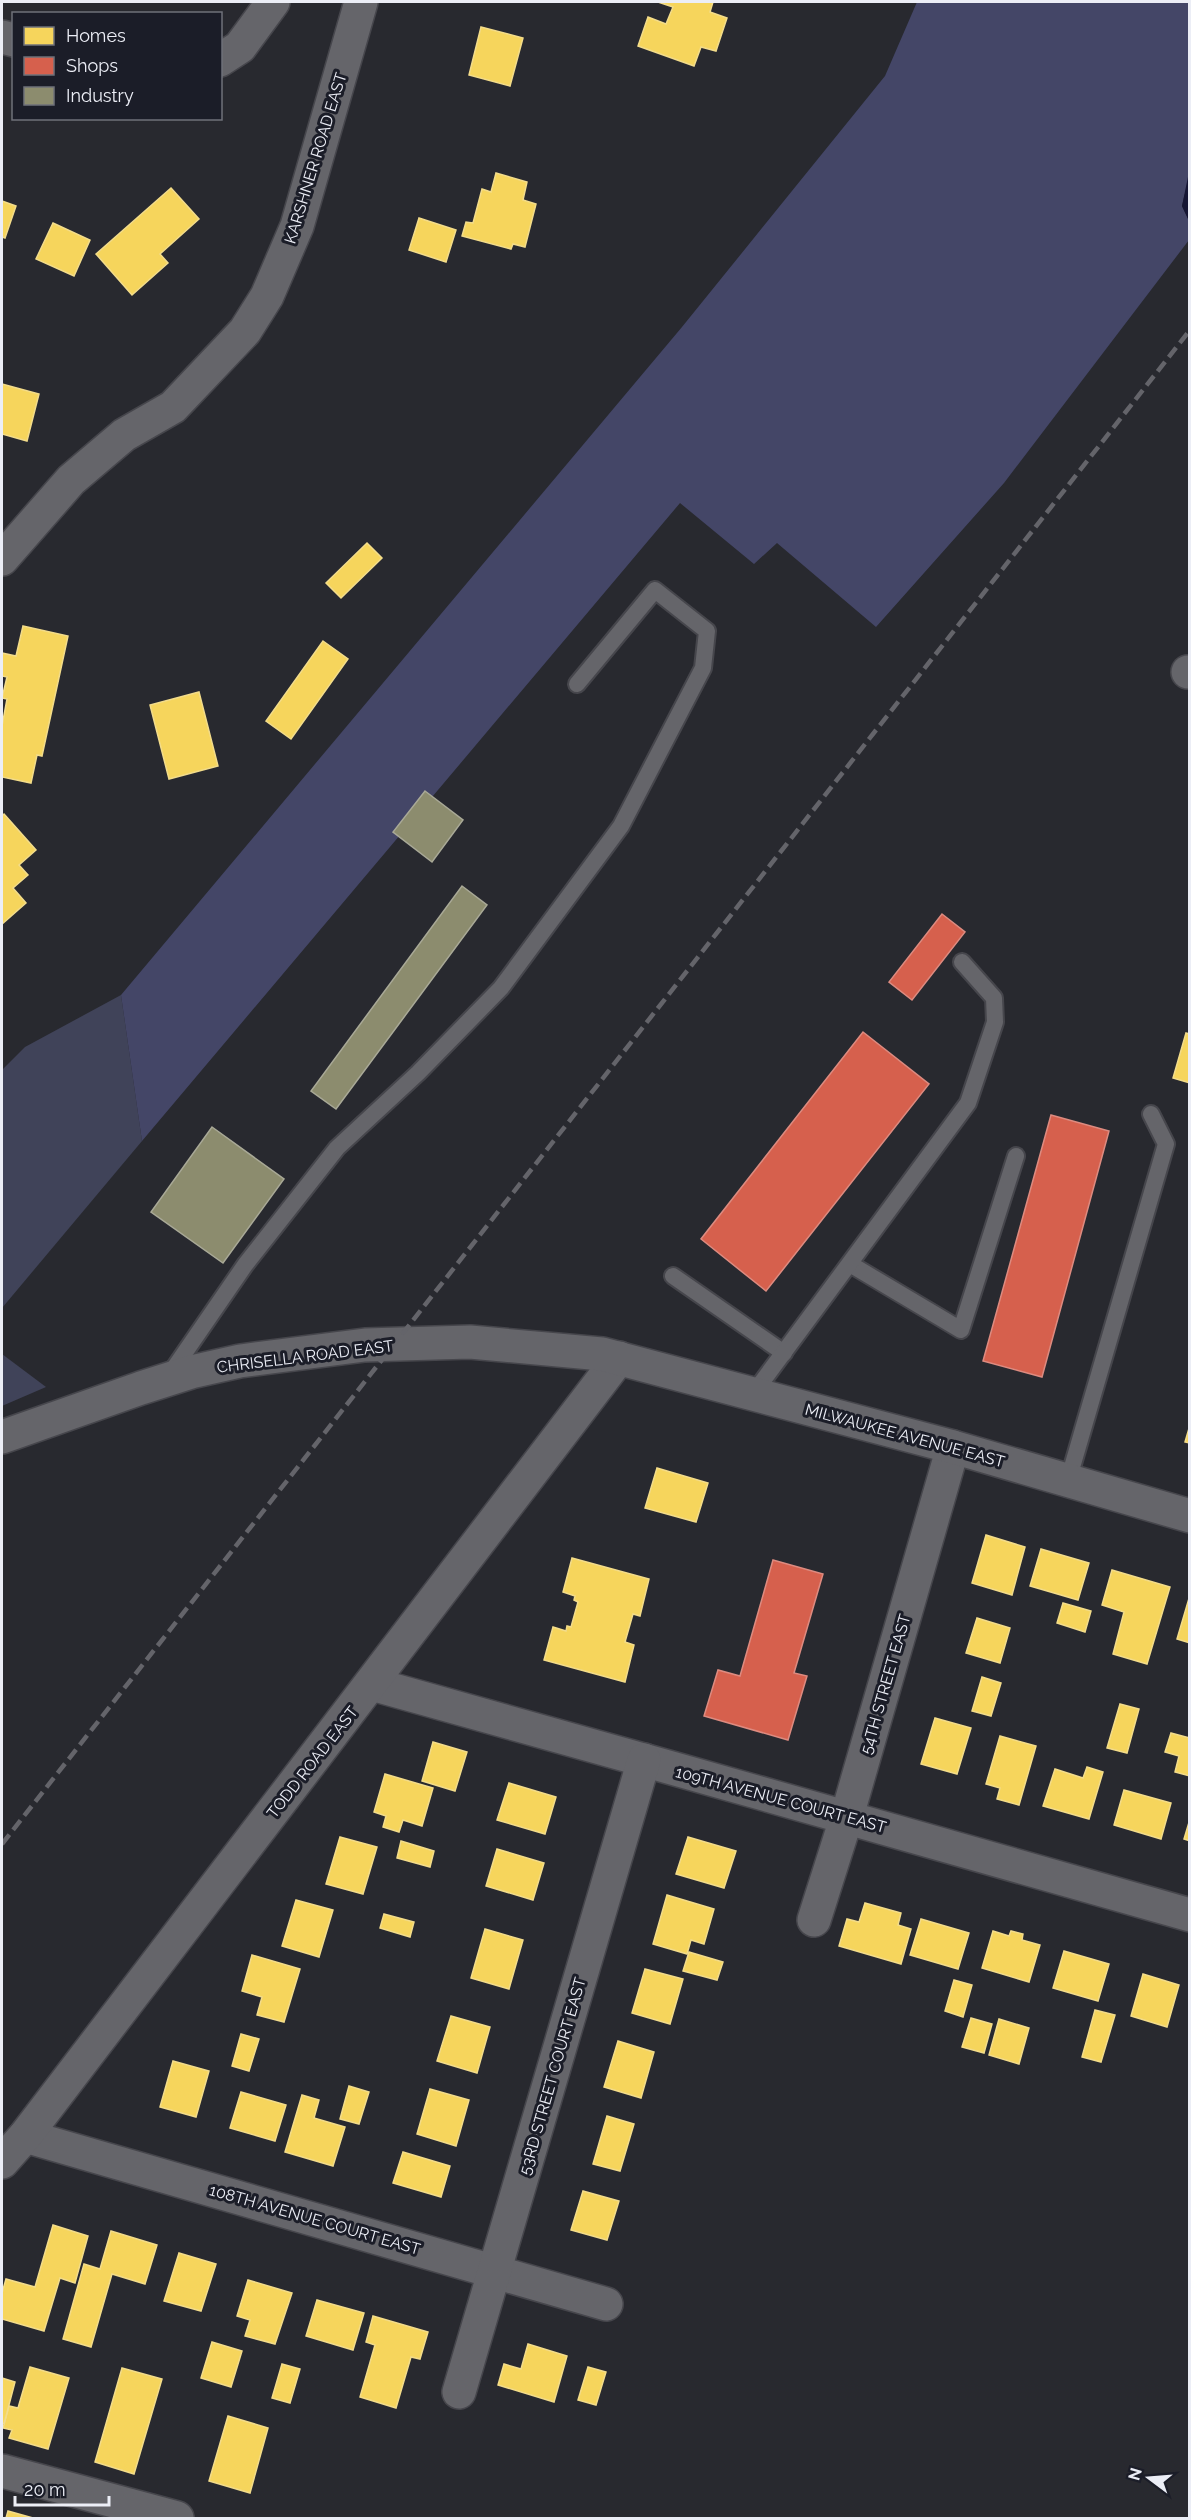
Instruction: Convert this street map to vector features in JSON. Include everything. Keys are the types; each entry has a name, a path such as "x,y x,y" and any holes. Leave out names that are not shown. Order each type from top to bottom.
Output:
{"street":[{"path":"222,59 240,47 273,2"},
{"name":"KARSHNER ROAD EAST","path":"2,559 71,480 124,435 173,406 245,331 267,296 297,226 361,2"},
{"name":"CHRISELLA ROAD EAST","path":"2,1437 166,1380 240,1361 365,1345 470,1342 562,1349 619,1358"},
{"name":"MILWAUKEE AVENUE EAST","path":"619,1358 953,1447 1190,1516"},
{"name":"TODD ROAD EAST","path":"2,2162 25,2136 372,1684 619,1358"},
{"name":"54TH STREET EAST","path":"814,1920 847,1816 953,1447"},
{"name":"109TH AVENUE COURT EAST","path":"372,1684 754,1793 847,1816 1190,1915"},
{"name":"53RD STREET COURT EAST","path":"459,2392 644,1760"},
{"name":"108TH AVENUE COURT EAST","path":"25,2136 606,2304"},
{"path":"2,2471 177,2518"}],"lane":[{"path":"166,1380 245,1265 337,1148 418,1073 501,988 621,826 703,668 707,631 655,590 576,684"},
{"path":"753,1394 968,1103 995,1022 994,998 962,962"},
{"path":"1068,1481 1166,1144 1151,1114"},
{"path":"850,1264 961,1330 1016,1156"},
{"path":"673,1276 784,1353"}],"shaded area":[{"path":"917,2 1189,2 1190,172 1182,206 1189,221 1189,240 1004,483 876,627 777,543 754,564 680,503 142,1141 121,995 682,327 885,76"},
{"path":"1189,172 1189,221 1182,206"},
{"path":"121,995 142,1141 2,1308 2,1070 25,1047"},
{"path":"2,1354 46,1387 2,1406"}],"building: Homes":[{"path":"658,2 713,2 710,12 727,18 716,51 701,47 694,66 638,46 648,17 666,24 673,7"},
{"path":"481,27 523,38 510,86 469,75"},
{"path":"496,173 527,182 523,200 536,204 525,247 513,244 511,249 462,236 466,222 473,223 482,189 491,192"},
{"path":"171,188 199,219 160,254 168,263 132,295 96,254"},
{"path":"2,201 16,206 5,238 2,237"},
{"path":"419,218 456,230 446,262 409,250"},
{"path":"53,223 90,240 74,276 36,259"},
{"path":"2,384 39,394 27,441 2,434"},
{"path":"367,543 382,558 341,598 326,583"},
{"path":"23,626 68,636 42,756 37,755 31,783 2,777 2,726 7,699 2,698 7,677 2,676 2,653 16,656"},
{"path":"323,641 348,659 291,739 266,721"},
{"path":"199,692 218,766 169,779 150,705"},
{"path":"4,814 36,850 19,865 28,875 13,888 26,903 2,924 2,816"},
{"path":"1186,1033 1190,1034 1190,1083 1173,1078"},
{"path":"1190,1425 1190,1443 1185,1442"},
{"path":"657,1468 708,1483 696,1522 645,1508"},
{"path":"986,1535 1025,1547 1012,1595 972,1583"},
{"path":"1041,1549 1089,1563 1078,1600 1030,1586"},
{"path":"572,1558 649,1579 640,1616 633,1614 625,1642 634,1645 625,1682 544,1660 553,1627 566,1631 567,1626 571,1627 578,1602 574,1600 575,1596 563,1592"},
{"path":"1112,1570 1170,1587 1147,1664 1113,1654 1124,1612 1102,1605"},
{"path":"1190,1595 1190,1643 1177,1639"},
{"path":"1063,1603 1091,1611 1085,1632 1057,1623"},
{"path":"977,1618 1010,1628 1000,1663 966,1653"},
{"path":"982,1677 1001,1683 991,1716 972,1711"},
{"path":"1120,1704 1139,1709 1127,1753 1107,1748"},
{"path":"935,1718 971,1728 957,1774 921,1764"},
{"path":"1171,1733 1190,1738 1190,1776 1175,1772 1179,1756 1165,1752"},
{"path":"1000,1736 1036,1746 1019,1805 997,1799 1000,1788 986,1784"},
{"path":"433,1742 467,1752 455,1791 422,1781"},
{"path":"1087,1767 1103,1772 1089,1819 1043,1806 1055,1769 1083,1778"},
{"path":"385,1774 433,1788 422,1826 403,1820 399,1832 383,1827 386,1816 374,1812"},
{"path":"509,1783 556,1797 545,1834 497,1820"},
{"path":"1124,1790 1171,1803 1161,1839 1114,1825"},
{"path":"1190,1819 1190,1841 1184,1839"},
{"path":"340,1837 377,1847 363,1894 326,1884"},
{"path":"688,1837 736,1851 724,1888 676,1874"},
{"path":"401,1841 434,1851 430,1867 397,1858"},
{"path":"497,1849 544,1863 533,1900 486,1886"},
{"path":"667,1895 714,1909 704,1944 691,1940 687,1954 653,1944"},
{"path":"296,1900 333,1910 319,1957 282,1946"},
{"path":"865,1903 901,1913 898,1925 911,1929 901,1964 839,1946 847,1919 859,1922"},
{"path":"384,1914 414,1922 410,1937 380,1928"},
{"path":"921,1919 969,1933 958,1969 910,1955"},
{"path":"485,1929 523,1940 509,1989 471,1978"},
{"path":"993,1931 1009,1936 1011,1931 1023,1934 1022,1940 1040,1945 1029,1982 982,1968"},
{"path":"1064,1951 1109,1964 1098,2001 1053,1988"},
{"path":"689,1952 723,1962 717,1980 683,1971"},
{"path":"252,1955 300,1969 284,2022 257,2015 262,1997 242,1991"},
{"path":"645,1969 683,1979 670,2024 632,2013"},
{"path":"1143,1974 1179,1985 1167,2027 1131,2016"},
{"path":"954,1980 972,1985 963,2017 945,2011"},
{"path":"1095,2010 1115,2015 1101,2062 1082,2057"},
{"path":"451,2016 490,2027 477,2073 437,2061"},
{"path":"971,2018 992,2024 984,2053 962,2047"},
{"path":"999,2019 1029,2028 1019,2064 989,2055"},
{"path":"241,2034 259,2039 249,2071 232,2066"},
{"path":"618,2041 654,2052 641,2098 604,2087"},
{"path":"173,2061 209,2071 196,2117 160,2107"},
{"path":"349,2086 369,2092 359,2124 340,2119"},
{"path":"430,2089 469,2100 456,2146 417,2134"},
{"path":"241,2092 286,2105 275,2141 230,2128"},
{"path":"302,2095 319,2100 314,2118 345,2127 333,2166 285,2152"},
{"path":"607,2116 634,2124 620,2171 593,2164"},
{"path":"403,2152 450,2166 441,2197 393,2183"},
{"path":"583,2191 619,2201 607,2240 571,2230"},
{"path":"53,2225 88,2236 75,2283 60,2278 44,2331 2,2319 2,2293 6,2279 35,2287"},
{"path":"111,2231 157,2245 145,2284 112,2274 91,2347 63,2339 84,2264 100,2269"},
{"path":"179,2253 216,2264 201,2311 164,2301"},
{"path":"248,2280 292,2293 275,2344 245,2336 250,2320 237,2316"},
{"path":"317,2300 364,2313 353,2350 306,2336"},
{"path":"373,2316 428,2332 420,2359 411,2357 396,2408 360,2397 375,2345 366,2342"},
{"path":"212,2342 242,2351 231,2387 201,2378"},
{"path":"528,2344 567,2356 554,2402 498,2385 504,2364 521,2369"},
{"path":"282,2364 300,2369 290,2403 272,2398"},
{"path":"30,2367 69,2378 48,2449 9,2438 12,2430 3,2428 9,2406 18,2408"},
{"path":"588,2367 606,2372 596,2405 578,2400"},
{"path":"122,2368 162,2379 134,2474 95,2462"},
{"path":"2,2378 15,2382 4,2424 2,2423"},
{"path":"228,2416 268,2428 250,2493 209,2481"},
{"path":"8,2511 33,2518 6,2518"}],"building: Shops":[{"path":"942,914 965,932 912,1000 889,982"},
{"path":"863,1032 929,1084 766,1291 701,1239"},
{"path":"1051,1115 1109,1131 1042,1377 983,1361"},
{"path":"773,1560 823,1574 794,1673 807,1676 788,1740 704,1716 718,1670 740,1676"}],"building: Industry":[{"path":"425,791 463,820 432,862 393,832"},
{"path":"462,886 487,905 336,1109 311,1091"},
{"path":"212,1127 284,1179 223,1263 151,1212"}],"railway":[{"path":"2,1844 1190,330"}]}
